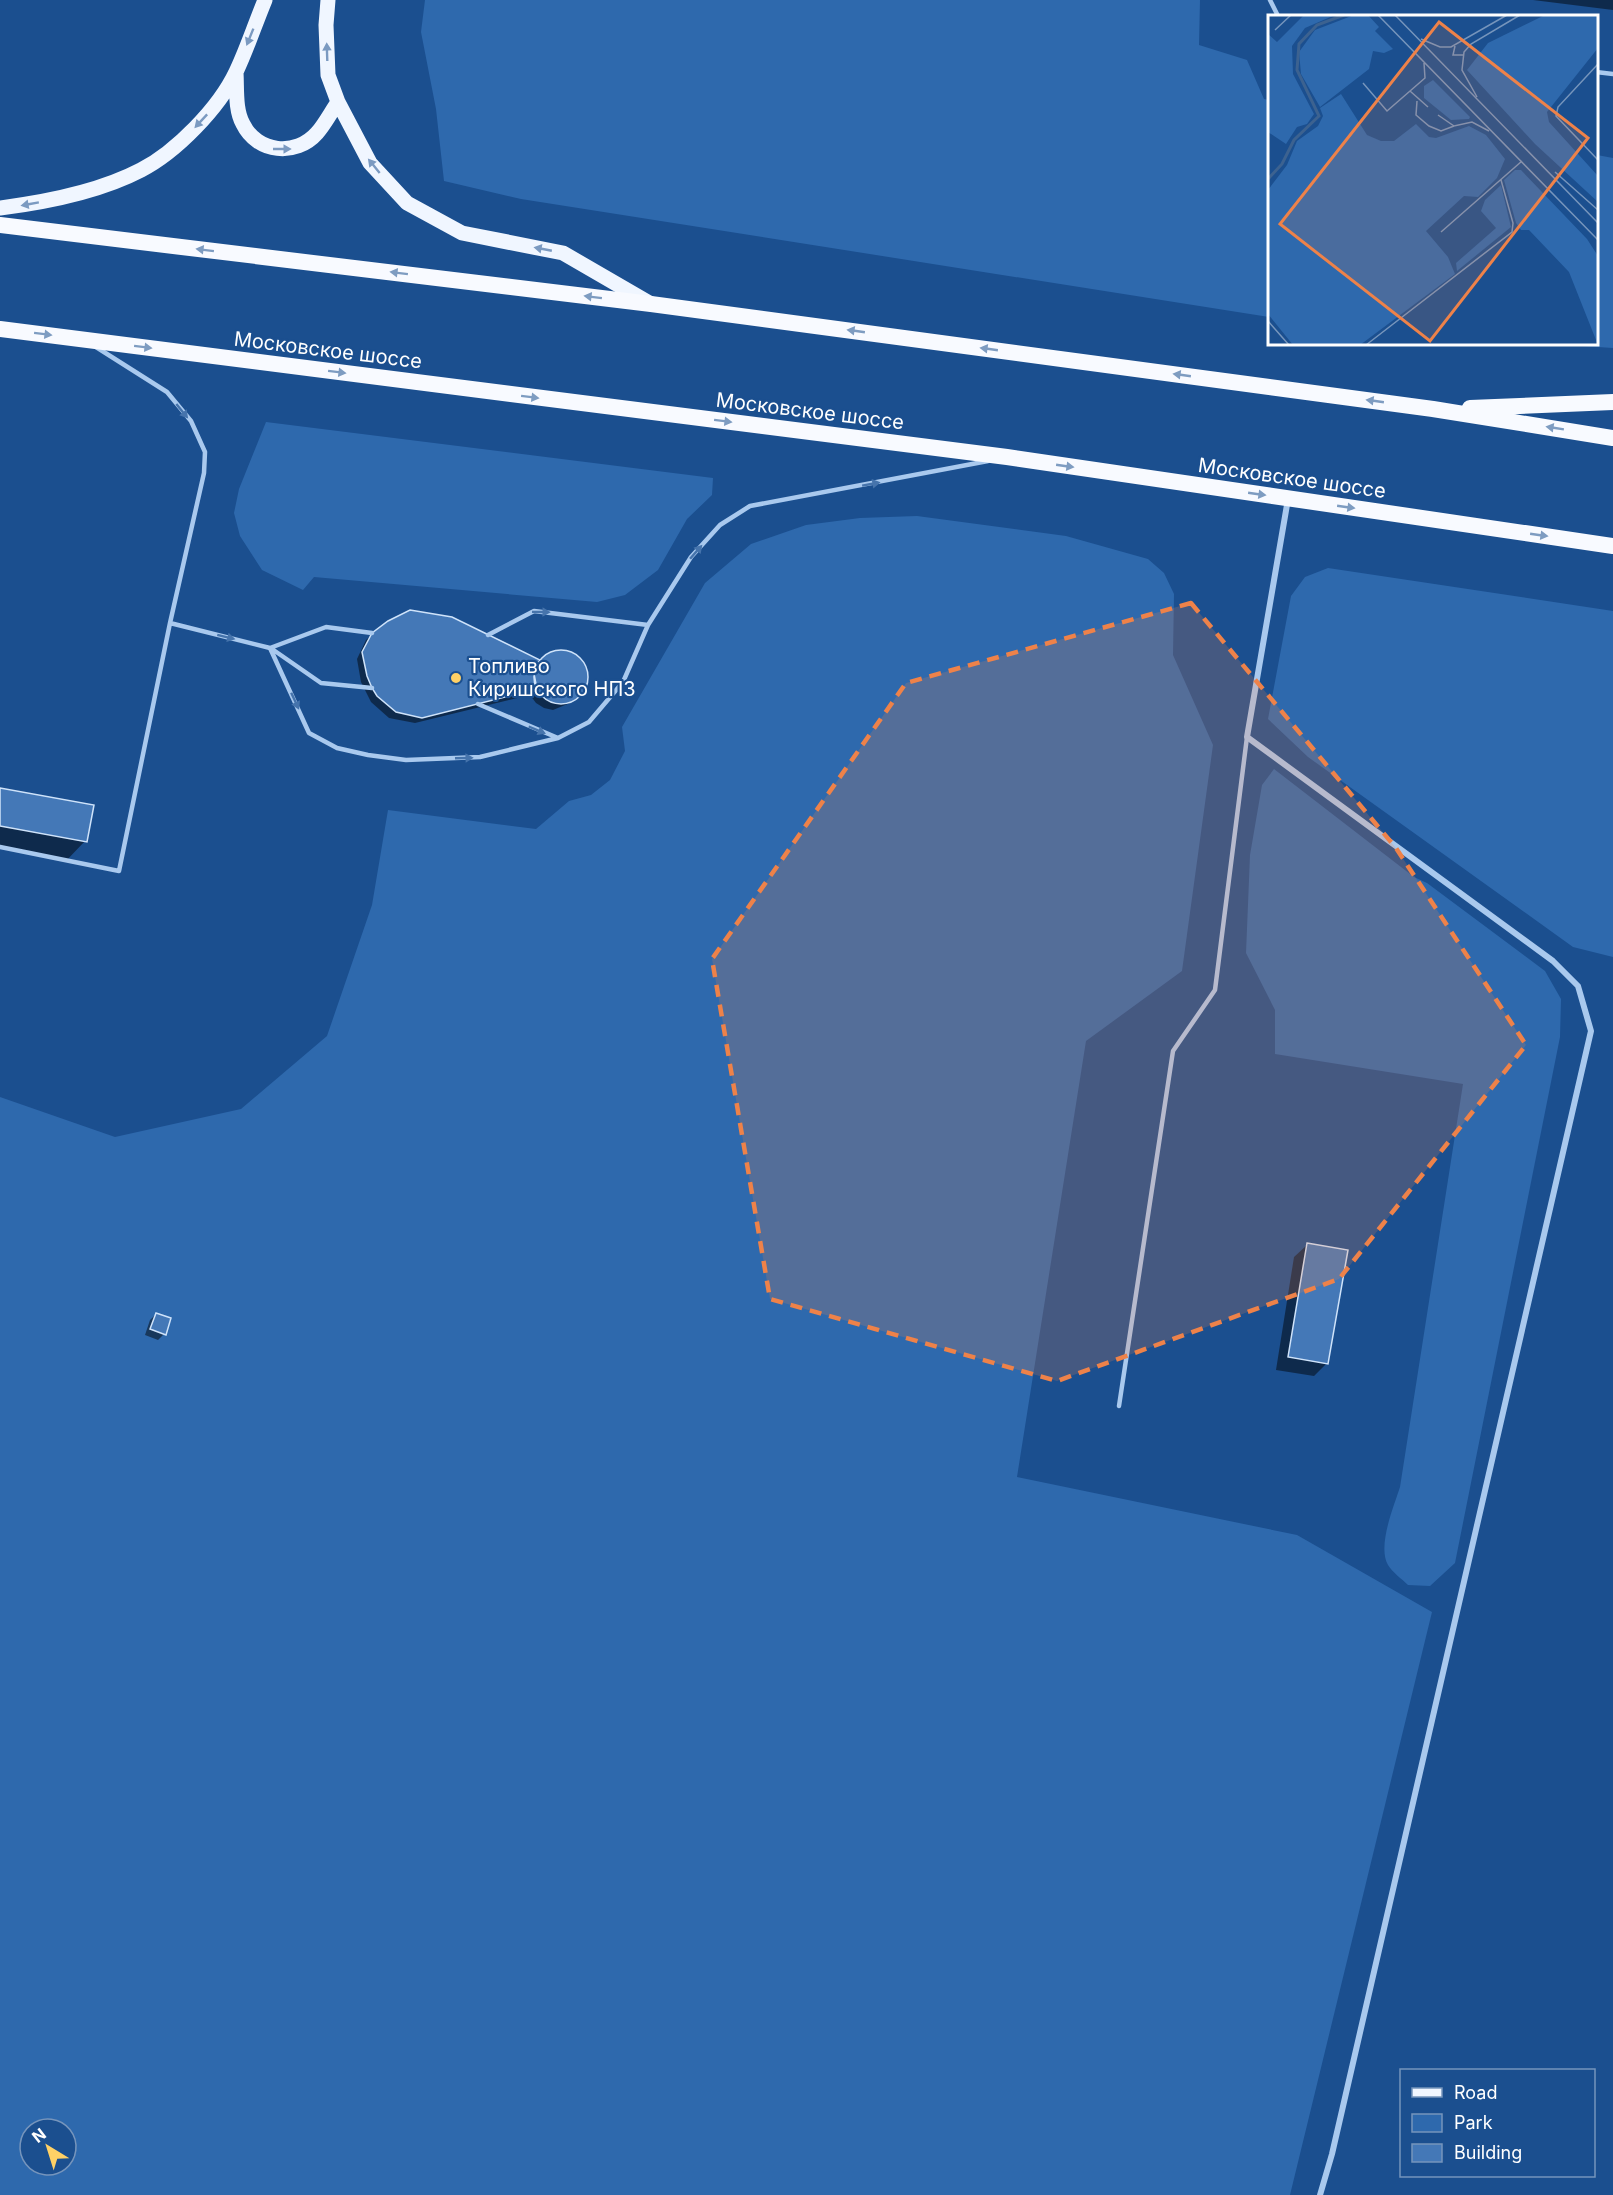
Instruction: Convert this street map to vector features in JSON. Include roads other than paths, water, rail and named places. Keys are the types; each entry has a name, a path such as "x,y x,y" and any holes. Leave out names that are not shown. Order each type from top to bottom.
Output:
{"highway":[{"path":"0,225 651,304 1433,409 1613,438"},
{"name":"Московское шоссе","path":"0,329 1007,458 1613,546"},
{"path":"1433,409 1613,402"}],"main road":[{"path":"0,208 85,192 142,170 184,139 216,106 236,73 265,0"},
{"path":"328,0 326,25 328,75 338,102 370,163 407,203 462,233 563,253 651,304"},
{"path":"236,73 237,101 242,124 255,140 271,149 295,149 316,135 338,102"}],"street":[{"path":"1288,499 1247,737 1553,961 1578,986 1591,1031 1332,2154 1320,2195"}],"lane":[{"path":"1270,0 1278,15"},
{"path":"1598,72 1613,74"},
{"path":"0,847 119,871 170,623 204,473 205,452 191,421 167,392 85,340"},
{"path":"270,648 309,733 337,748 368,755 406,759 480,757 558,738 589,722 623,682 648,625 691,557 720,525 750,506 1007,458"},
{"path":"488,635 534,611 648,625"},
{"path":"170,623 270,648 321,683 372,688"},
{"path":"270,648 326,627 372,633"},
{"path":"478,704 558,738"},
{"path":"1119,1406 1173,1051 1215,990 1247,737"}],"place":[{"name":"Топливо Киришского НПЗ","path":"456,678"}]}
